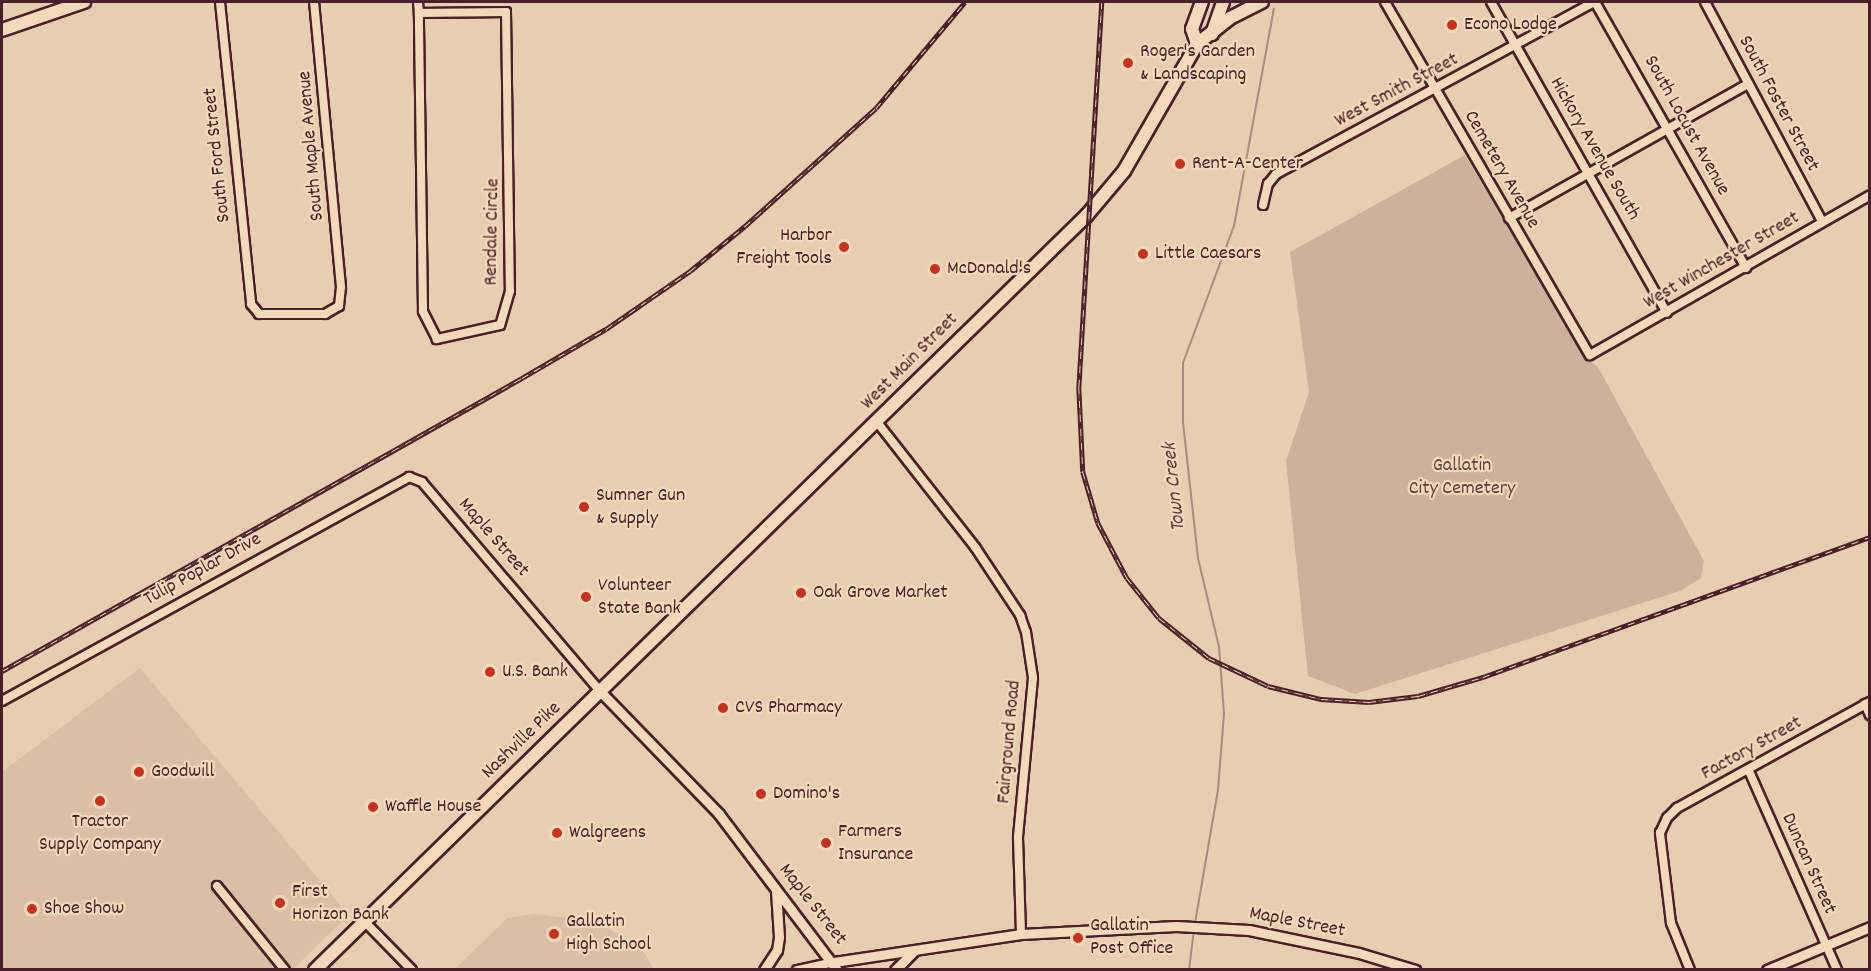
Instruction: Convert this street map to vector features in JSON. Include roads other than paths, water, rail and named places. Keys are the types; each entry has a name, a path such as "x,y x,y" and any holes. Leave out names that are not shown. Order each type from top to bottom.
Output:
{"main road":[{"path":"2,30 84,2"},
{"path":"1197,44 1192,29 1202,2"},
{"path":"1212,35 1223,2"},
{"name":"West Main Street","path":"600,691 877,422 1116,182 1197,44 1212,35 1230,18 1262,2"},
{"name":"Nashville Pike","path":"315,969 600,691"}],"street":[{"name":"South Ford Street","path":"220,2 251,304 259,314 325,314 339,306 341,287"},
{"name":"South Maple Avenue","path":"314,2 341,287"},
{"name":"Rendale Circle","path":"418,2 423,311 437,339 500,325 510,291 508,32 506,12 419,14"},
{"name":"Cemetery Avenue","path":"1385,2 1590,355"},
{"name":"Hickory Avenue South","path":"1491,2 1591,174 1667,313"},
{"name":"West Smith Street","path":"1263,205 1268,184 1276,174 1435,91 1515,44 1595,2"},
{"name":"South Locust Avenue","path":"1595,2 1671,130 1746,268"},
{"name":"South Foster Street","path":"1705,2 1822,221"},
{"path":"1509,218 1671,130 1748,84"},
{"name":"West Winchester Street","path":"1590,355 1746,268 1869,195"},
{"name":"Fairground Road","path":"877,422 975,547 1018,611 1026,632 1033,678 1018,838 1021,934"},
{"name":"Tulip Poplar Drive","path":"2,701 396,483 409,477 422,482"},
{"name":"Maple Street","path":"422,482 600,691 719,814 835,966 1021,934 1176,926 1249,930 1359,953 1415,969"},
{"path":"1867,703 1869,715"},
{"name":"Factory Street","path":"1690,969 1671,923 1660,834 1677,808 1749,771 1867,703"},
{"name":"Duncan Street","path":"1749,771 1837,969"},
{"path":"217,886 285,969"},
{"path":"764,969 777,950 779,938 776,888"},
{"path":"365,922 412,969"},
{"path":"1767,969 1869,927"},
{"path":"895,969 914,951"},
{"path":"797,969 835,966"}],"waterway":[{"name":"Town Creek","path":"1195,923 1218,790 1224,713 1219,647 1198,558 1183,423 1183,363 1234,226 1274,9"},
{"name":"Town Creek","path":"1189,970 1194,929"}],"railway":[{"path":"2,671 522,378 606,329 690,271 745,226 876,108 965,2"},
{"path":"1102,2 1079,387 1083,472 1098,523 1127,578 1159,618 1209,658 1268,686 1321,699 1369,702 1418,696 1483,677 1870,537"}],"place":[{"name":"Econo Lodge","path":"1452,25"},
{"name":"Roger's Garden & Landscaping","path":"1128,63"},
{"name":"Rent-A-Center","path":"1180,164"},
{"name":"Harbor Freight Tools","path":"844,247"},
{"name":"Little Caesars","path":"1143,254"},
{"name":"McDonald's","path":"935,269"},
{"name":"Sumner Gun & Supply","path":"584,507"},
{"name":"Oak Grove Market","path":"801,593"},
{"name":"Volunteer State Bank","path":"586,597"},
{"name":"U.S. Bank","path":"490,672"},
{"name":"CVS Pharmacy","path":"723,708"},
{"name":"Goodwill","path":"139,772"},
{"name":"Domino's","path":"761,794"},
{"name":"Tractor Supply Company","path":"100,801"},
{"name":"Waffle House","path":"373,807"},
{"name":"Walgreens","path":"557,833"},
{"name":"Farmers Insurance","path":"826,843"},
{"name":"First Horizon Bank","path":"280,903"},
{"name":"Shoe Show","path":"32,909"},
{"name":"Gallatin High School","path":"554,934"},
{"name":"Gallatin Post Office","path":"1078,938"}],"park label":[{"name":"Gallatin City Cemetery","path":"1462,478"}]}
